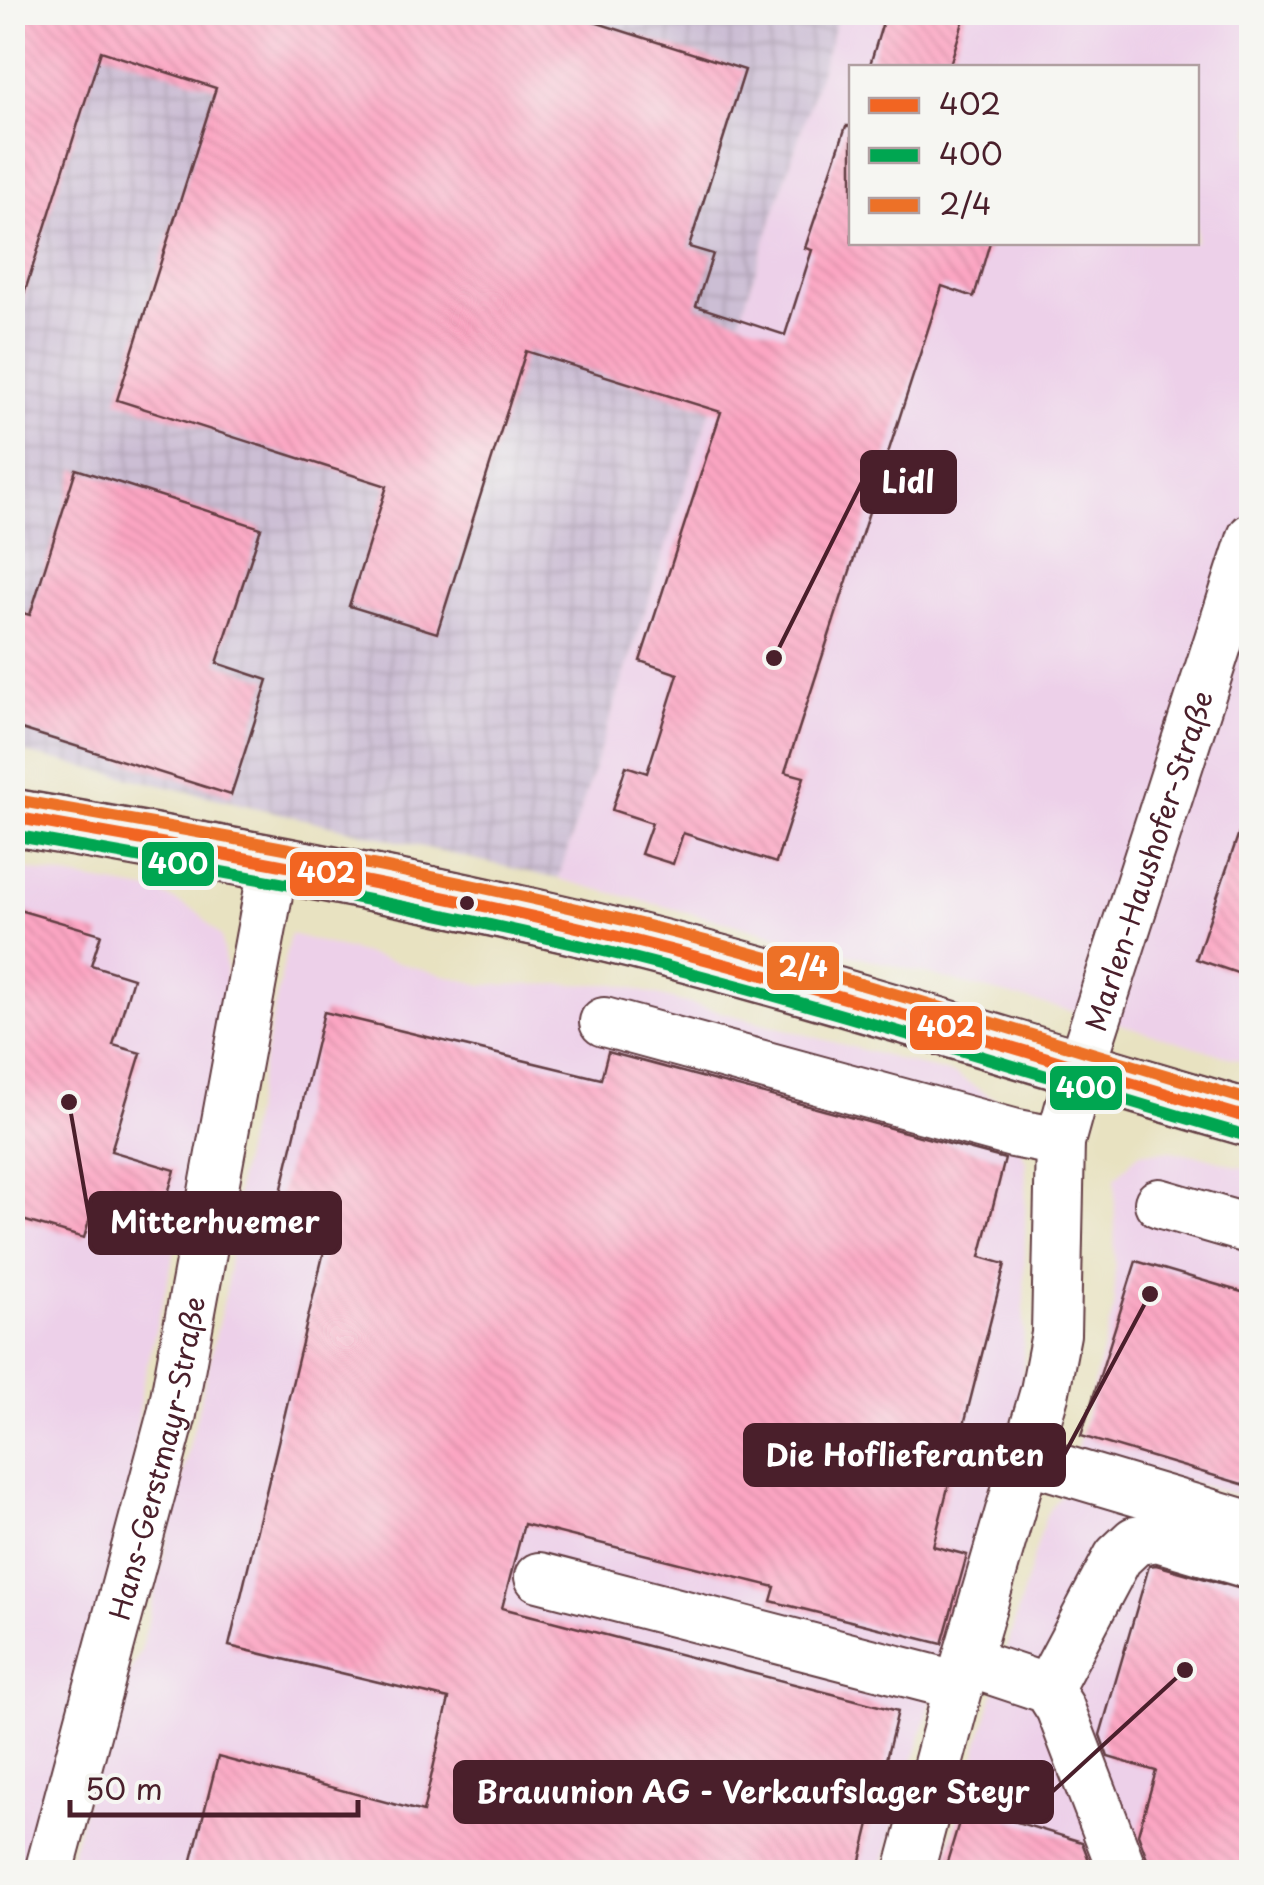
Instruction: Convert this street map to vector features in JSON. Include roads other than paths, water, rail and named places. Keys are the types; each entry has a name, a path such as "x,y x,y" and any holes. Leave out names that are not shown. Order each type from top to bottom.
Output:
{"main road":[{"path":"12,817 274,862 652,946 1252,1119"}],"street":[{"name":"Marlen-Haushofer-Straße","path":"909,1872 1027,1459 1056,1334 1060,1142 1252,537"},
{"name":"Hans-Gerstmayr-Straße","path":"49,1872 172,1414 274,862"},
{"path":"604,1022 1013,1133 1060,1142"},
{"path":"1159,1204 1252,1230"},
{"path":"1027,1459 1252,1526"},
{"path":"1048,1688 1118,1557 1136,1541 1157,1537 1252,1565"},
{"path":"539,1577 963,1674 1048,1688 1060,1708 1123,1872"}],"place":[{"name":"Lidl","path":"774,658"},
{"name":"Mitterhuemer","path":"69,1102"},
{"name":"Die Hoflieferanten","path":"1150,1294"},
{"name":"Brauunion AG - Verkaufslager Steyr","path":"1185,1670"}]}
